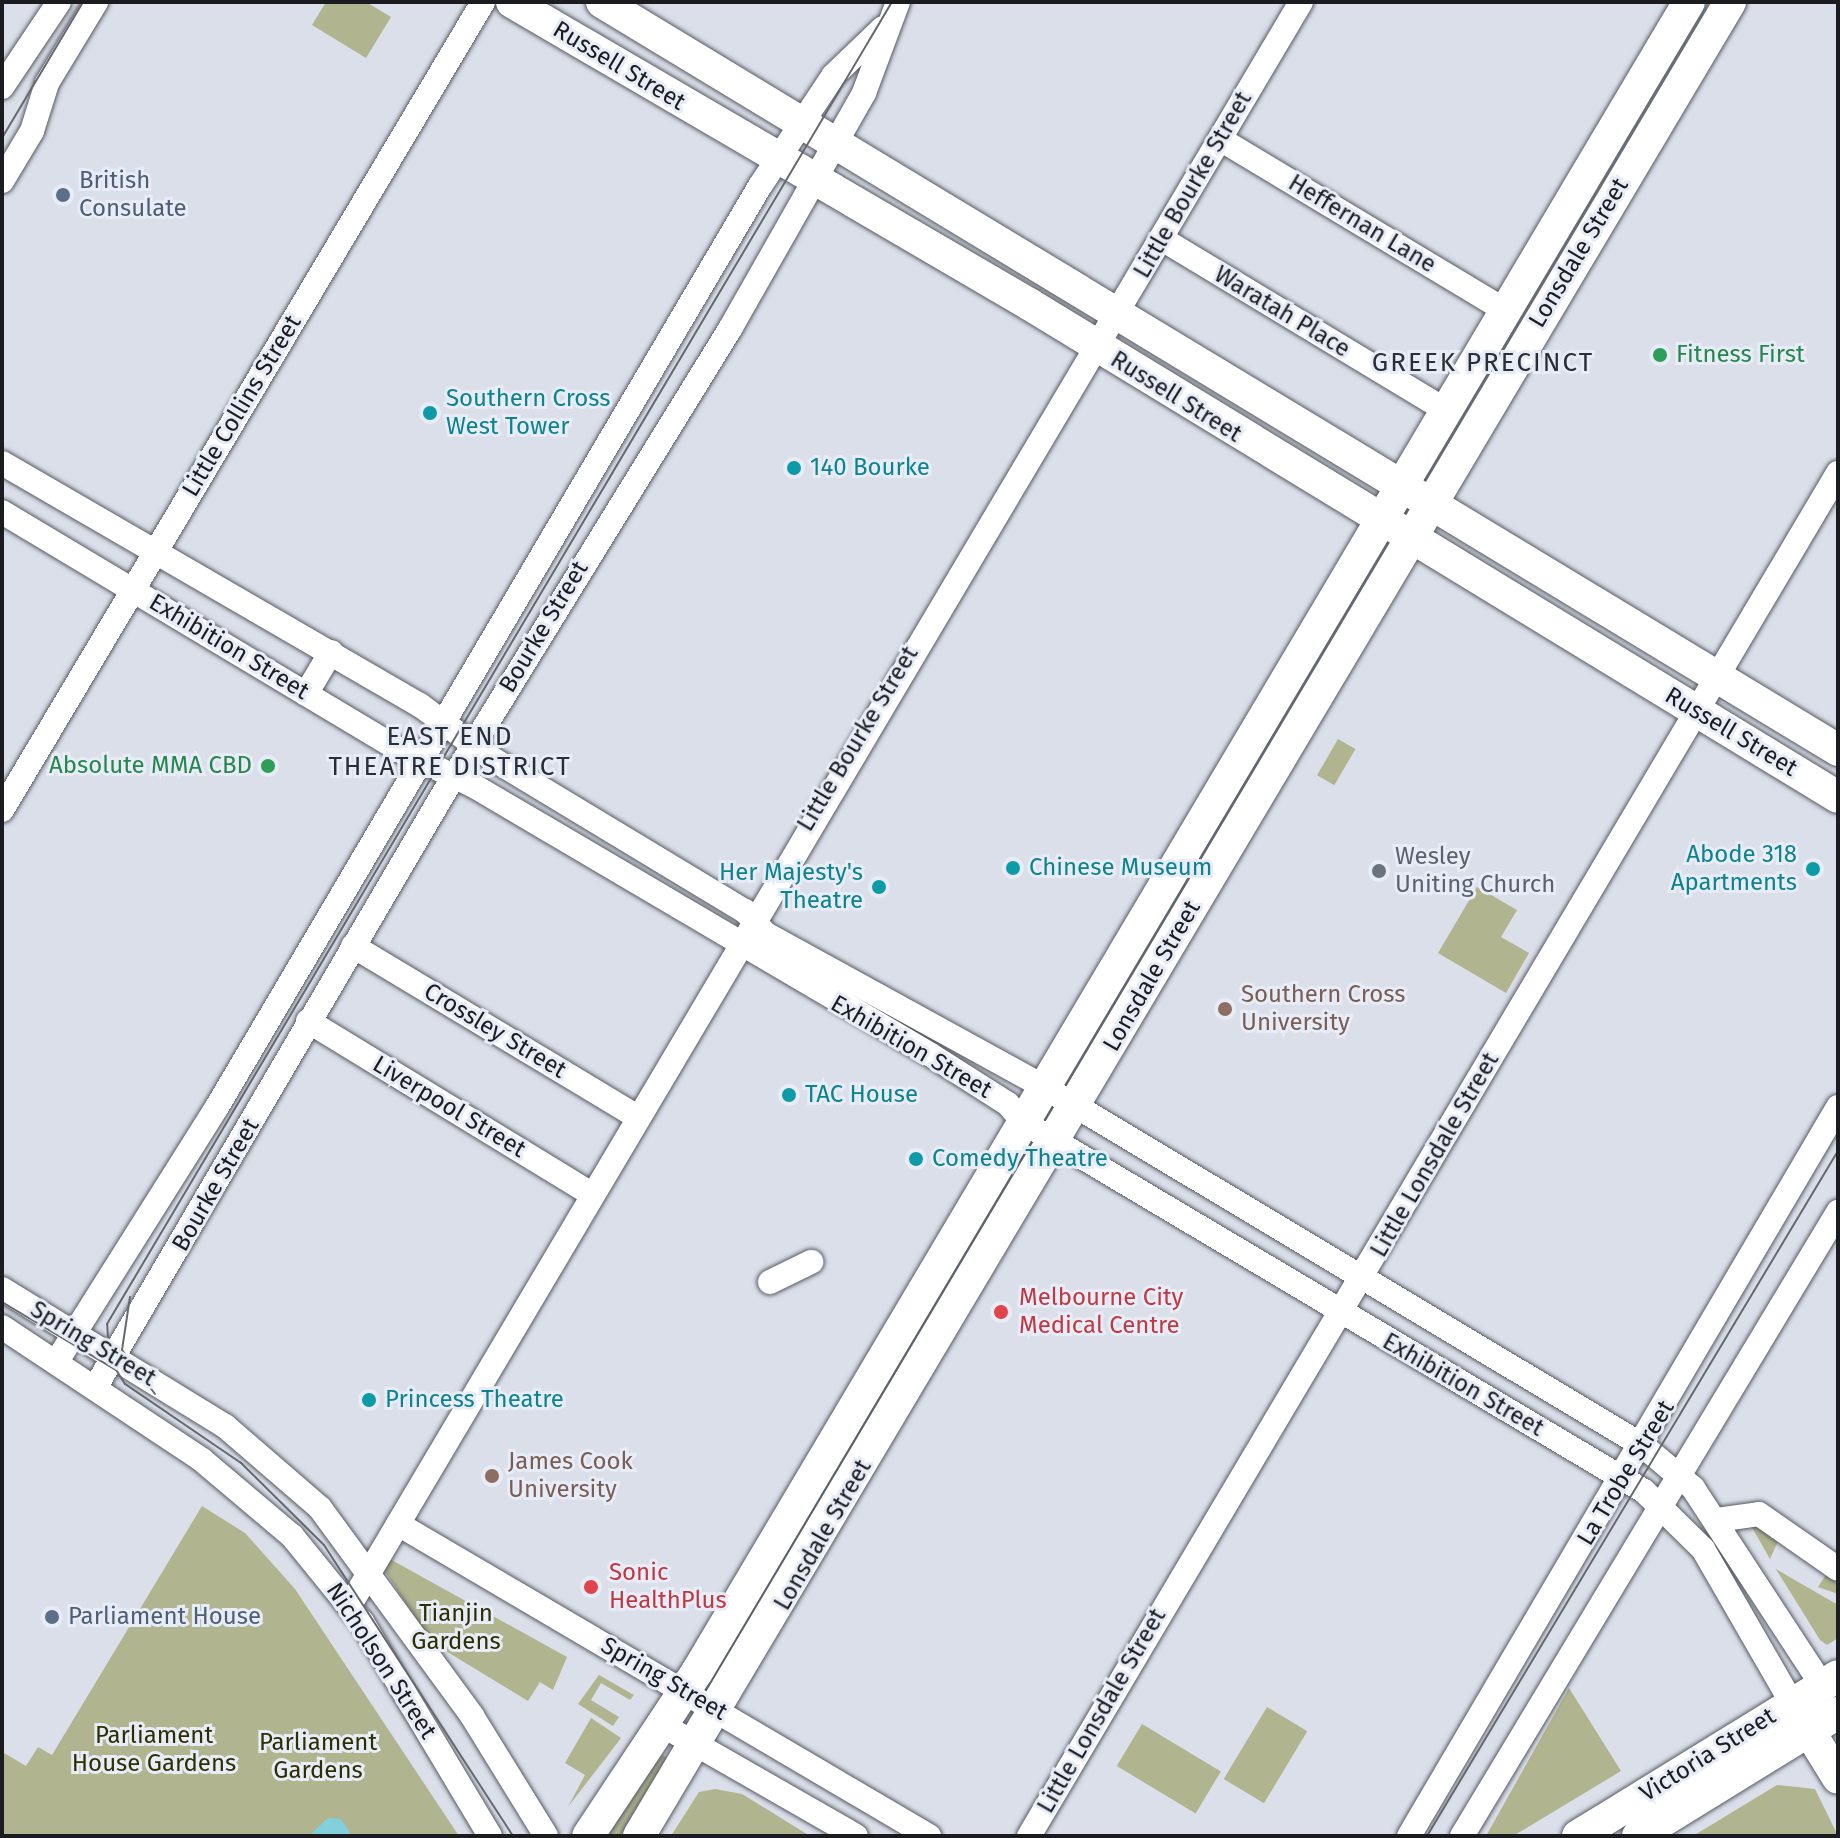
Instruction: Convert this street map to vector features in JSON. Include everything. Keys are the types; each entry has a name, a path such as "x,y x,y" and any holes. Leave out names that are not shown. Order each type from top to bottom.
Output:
{"main road":[{"name":"Russell Street","path":"512,2 781,163 1029,304 1378,521 1838,797"},
{"name":"Russell Street","path":"602,2 835,142 1046,276 1400,485 1838,750"},
{"name":"Lonsdale Street","path":"588,1836 685,1692 1357,556 1689,2"},
{"name":"Lonsdale Street","path":"639,1836 719,1711 1430,503 1730,2"},
{"path":"1615,123 1646,140"},
{"path":"1571,199 1600,217"},
{"path":"1029,304 1046,276"},
{"path":"1187,404 1207,371"},
{"path":"1357,556 1388,575"},
{"path":"1510,600 1531,564"},
{"path":"1280,687 1311,705"},
{"path":"1205,814 1235,834"},
{"path":"920,1296 953,1315"},
{"path":"832,1445 865,1464"},
{"name":"Victoria Street","path":"1578,1836 1792,1703 1834,1695"},
{"name":"Victoria Street","path":"1638,1836 1809,1731 1834,1695"},
{"name":"Exhibition Street","path":"1792,1703 1838,1778"}],"street":[{"path":"2,87 59,2"},
{"path":"2,181 32,131 47,83 96,2"},
{"name":"Little Collins Street","path":"2,810 483,2"},
{"name":"Bourke Street","path":"95,1388 250,1134 308,1021 473,745 656,453 864,93 884,27 898,2"},
{"name":"Little Bourke Street","path":"350,1605 752,919 1116,318 1301,2"},
{"name":"Bourke Street","path":"57,1361 422,763 663,360 690,302 781,163 833,76 884,27"},
{"name":"Heffernan Lane","path":"1220,139 1505,310"},
{"name":"Waratah Place","path":"1162,239 1445,410"},
{"name":"Exhibition Street","path":"2,463 331,652 884,1005 1044,1087 1642,1445 1678,1471 1717,1520 1834,1695"},
{"name":"Little Lonsdale Street","path":"1029,1836 1363,1278 1838,473"},
{"name":"Exhibition Street","path":"2,512 422,763 455,776 736,946 931,1055 1008,1104 1023,1122 1660,1502 1708,1556 1792,1703"},
{"path":"306,694 331,652"},
{"path":"607,867 624,838"},
{"name":"Crossley Street","path":"353,946 636,1116"},
{"name":"Liverpool Street","path":"308,1021 591,1194"},
{"name":"La Trobe Street","path":"1409,1836 1623,1478 1838,1107"},
{"path":"1104,1170 1126,1135"},
{"path":"1215,1237 1238,1202"},
{"name":"La Trobe Street","path":"1462,1836 1678,1471 1838,1212"},
{"path":"770,1282 811,1262"},
{"name":"Spring Street","path":"2,1289 225,1426"},
{"path":"1374,1333 1397,1297"},
{"name":"Spring Street","path":"2,1327 57,1361 216,1471"},
{"name":"Nicholson Street","path":"225,1426 320,1508 369,1572 546,1836"},
{"name":"Nicholson Street","path":"216,1471 292,1536 350,1605 490,1836"},
{"path":"1717,1520 1759,1514 1838,1569"},
{"name":"Spring Street","path":"398,1524 929,1836"},
{"name":"Spring Street","path":"664,1726 856,1836"}],"green space":[{"path":"326,2 366,2 391,17 366,58 312,25"},
{"path":"1338,739 1355,749 1334,785 1317,775"},
{"path":"1477,887 1517,910 1501,937 1529,953 1506,993 1438,953"},
{"name":"Parliament House Gardens","path":"202,1506 245,1533 295,1589 459,1836 2,1836 4,1753 26,1766 38,1747 52,1755"},
{"path":"1746,1517 1778,1541 1770,1559"},
{"name":"Tianjin Gardens","path":"388,1558 567,1657 553,1690 540,1682 528,1701 431,1642 383,1568"},
{"path":"1776,1569 1838,1605 1838,1638 1827,1645 1820,1640"},
{"path":"1827,1573 1838,1580 1838,1594 1818,1587"},
{"path":"599,1675 634,1695 630,1700 601,1683 591,1700 619,1717 613,1726 578,1704"},
{"path":"1569,1688 1621,1771 1513,1836 1486,1836"},
{"path":"1267,1707 1307,1731 1264,1803 1224,1779"},
{"path":"591,1718 621,1738 568,1807 585,1775 565,1763"},
{"path":"1142,1724 1221,1771 1196,1813 1117,1766"},
{"path":"658,1752 670,1760 629,1825 620,1836 595,1836"},
{"path":"1777,1785 1815,1789 1838,1836 1693,1836"},
{"path":"715,1789 742,1794 810,1836 671,1836 699,1792"}],"water":[{"path":"328,1818 341,1819 352,1836 309,1836"}],"tram line":[{"path":"2,138 83,2"},
{"path":"513,1836 324,1545 241,1463 125,1384 109,1358 107,1324 892,2"},
{"path":"1427,1836 1838,1151"},
{"path":"130,1297 122,1350 155,1394"},
{"path":"2,1302 116,1370"}],"place":[{"name":"British Consulate","path":"63,195"},
{"name":"Fitness First","path":"1660,355"},
{"name":"Southern Cross West Tower","path":"430,413"},
{"name":"140 Bourke","path":"794,468"},
{"name":"Absolute MMA CBD","path":"268,766"},
{"name":"Chinese Museum","path":"1013,868"},
{"name":"Abode 318 Apartments","path":"1813,869"},
{"name":"Wesley Uniting Church","path":"1379,871"},
{"name":"Her Majesty's Theatre","path":"879,887"},
{"name":"Southern Cross University","path":"1225,1009"},
{"name":"TAC House","path":"789,1095"},
{"name":"Comedy Theatre","path":"916,1159"},
{"name":"Melbourne City Medical Centre","path":"1001,1312"},
{"name":"Princess Theatre","path":"369,1400"},
{"name":"James Cook University","path":"492,1476"},
{"name":"Sonic HealthPlus","path":"591,1587"},
{"name":"Parliament House","path":"52,1617"}],"district":[{"name":"GREEK PRECINCT","path":"1483,363"},
{"name":"EAST END THEATRE DISTRICT","path":"450,752"}],"park label":[{"name":"Parliament Gardens","path":"318,1757"}]}
